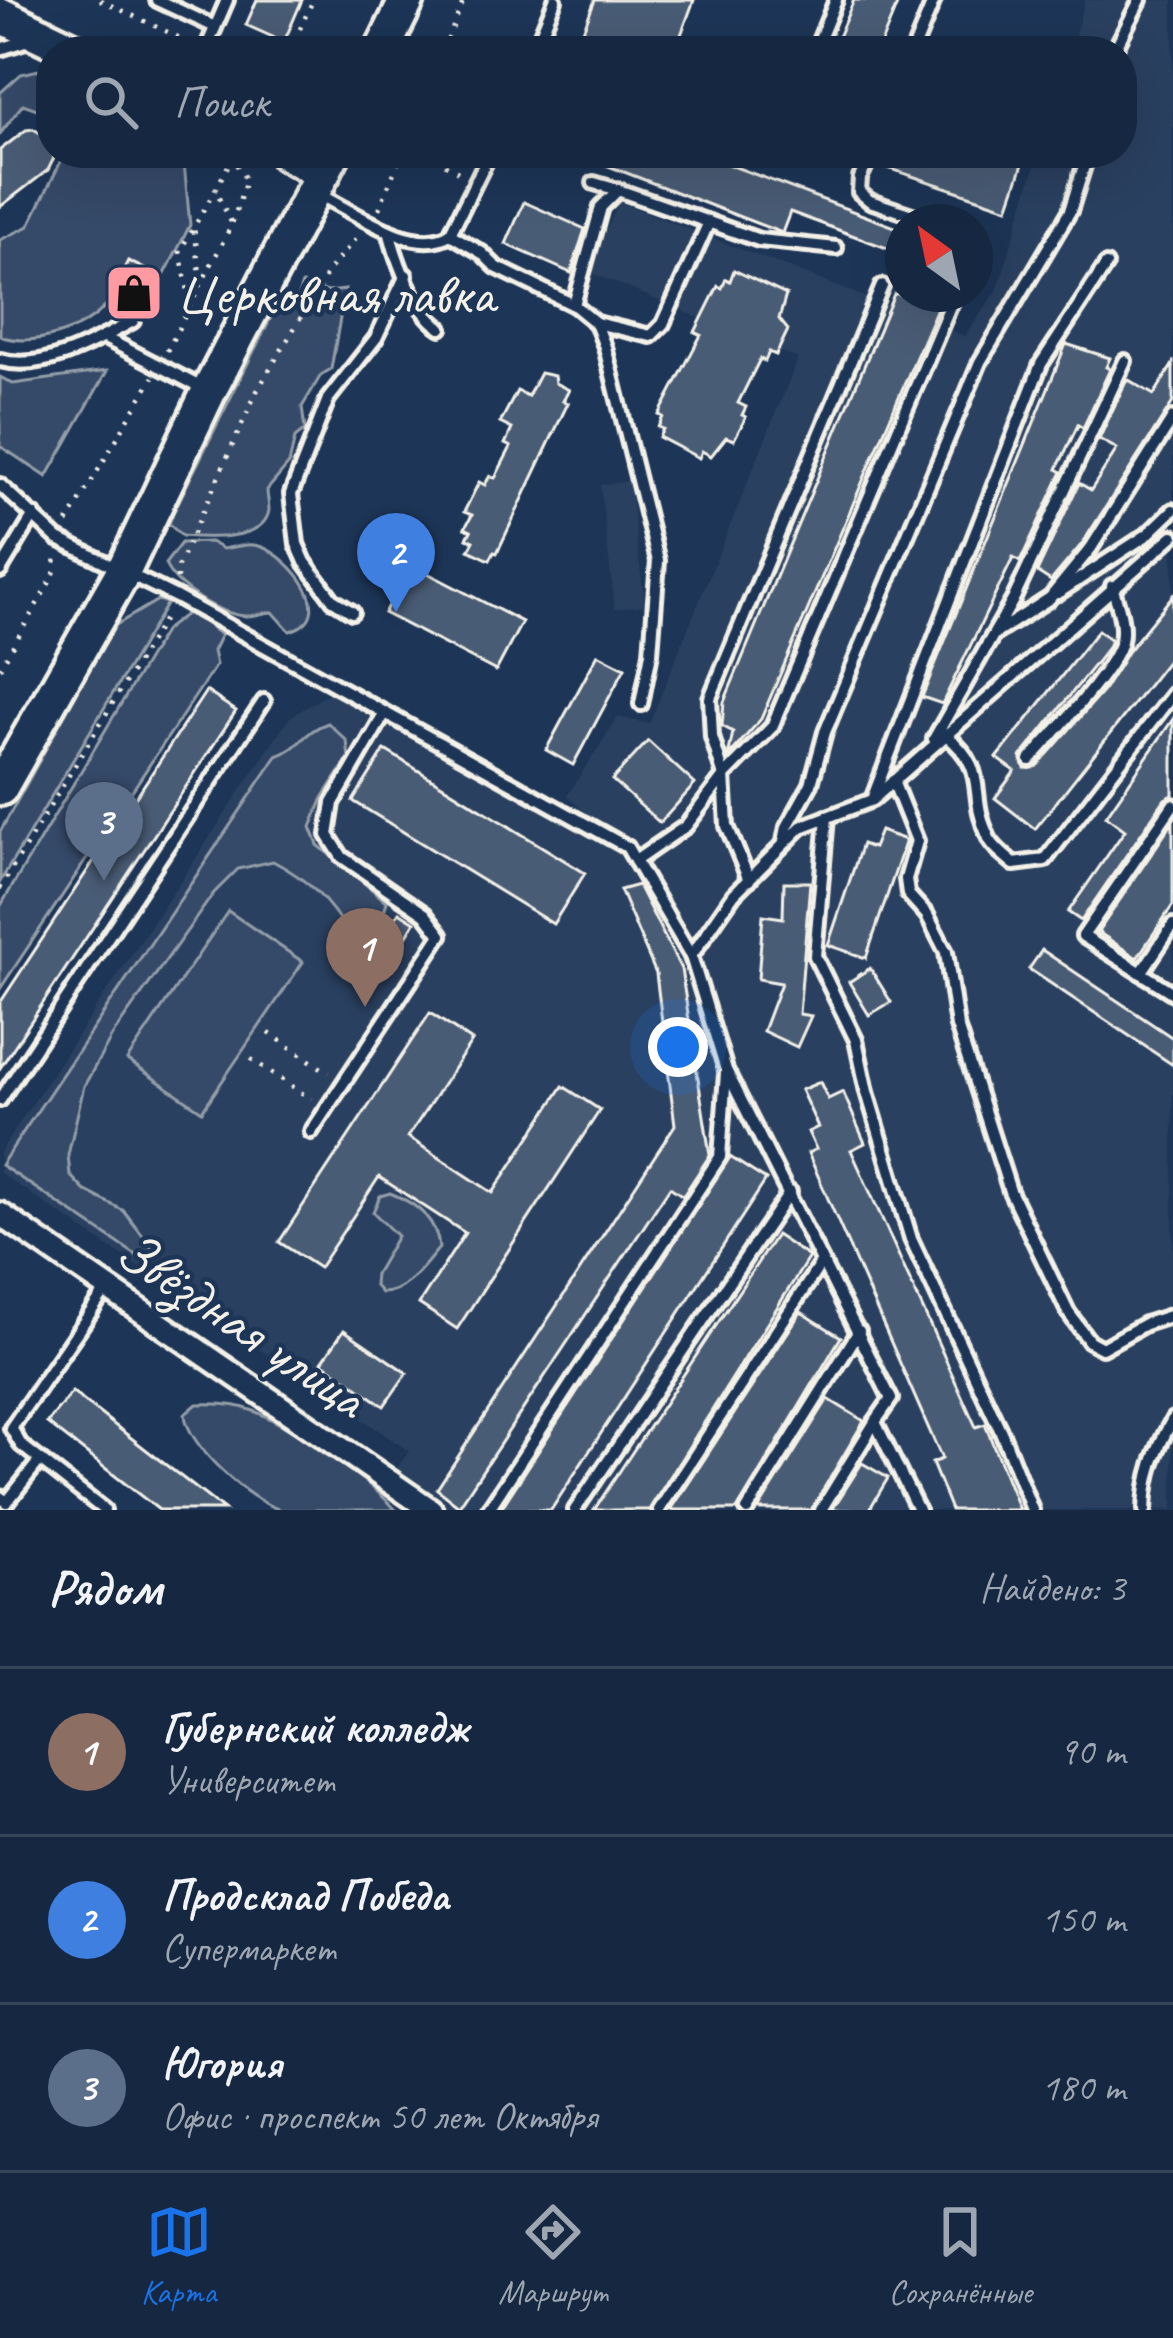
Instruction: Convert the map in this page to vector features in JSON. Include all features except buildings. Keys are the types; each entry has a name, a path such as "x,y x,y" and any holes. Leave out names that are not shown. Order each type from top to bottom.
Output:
{"main road":[{"path":"389,36 407,0"},
{"path":"0,15 44,36"},
{"path":"0,788 123,572 209,391 323,172"}],"street":[{"name":"Звёздная улица","path":"0,1214 431,1510"}],"lane":[{"path":"157,0 215,27"},
{"path":"211,36 226,0"},
{"path":"540,36 555,0"},
{"path":"821,36 836,0"},
{"path":"920,36 934,0"},
{"path":"1122,36 1140,0"},
{"path":"0,49 36,38"},
{"path":"323,172 374,221 418,243 438,242 450,234 484,168"},
{"path":"865,168 859,191 885,206"},
{"path":"783,846 811,784 825,732 980,362 1070,212 1083,168"},
{"path":"594,183 759,239 836,248"},
{"path":"574,305 601,207 619,190"},
{"path":"450,234 496,267 574,305 596,323 651,336 663,324 709,222"},
{"path":"389,231 427,317 441,328"},
{"path":"872,800 1041,364 1106,265"},
{"path":"352,612 333,600 305,562 297,544 291,494 328,399 376,338 406,274"},
{"path":"748,880 727,826 724,776 712,737 710,698 882,286"},
{"path":"635,861 686,826 724,776 772,727 947,312"},
{"path":"0,360 59,357 133,321"},
{"path":"596,323 658,561 651,653 641,704"},
{"path":"104,338 209,391"},
{"path":"930,747 1066,490 1125,361"},
{"path":"1050,598 1091,548 1173,418"},
{"path":"0,485 58,539 176,597 627,847 691,956 726,1070 891,1399 821,1510"},
{"path":"993,634 1099,568 1173,510"},
{"path":"0,571 34,515"},
{"path":"1149,556 1159,524"},
{"path":"691,956 748,880 801,827 872,800 1173,536"},
{"path":"1030,760 1095,683 1121,644 1122,619 1112,586"},
{"path":"945,734 974,765 988,840 1014,864 1045,860 1173,694"},
{"path":"0,1100 264,701"},
{"path":"311,1132 441,935 425,914 342,857 328,835 333,803 385,713"},
{"path":"892,781 917,841 908,864 908,894 927,915 946,952 957,1026 1010,1192 1068,1312 1089,1341 1102,1348 1145,1324 1173,1315"},
{"path":"1173,806 1083,936 1173,993"},
{"path":"827,817 815,956 856,1040 911,1239 1033,1510"},
{"path":"1141,973 1173,926"},
{"path":"488,1510 720,1157 726,1070"},
{"path":"575,1510 790,1192"},
{"path":"659,1510 821,1263"},
{"path":"104,1510 14,1437 14,1420 106,1290"},
{"path":"747,1510 859,1331"},
{"path":"1145,1510 1150,1466 1173,1419"},
{"path":"875,1423 918,1510"},
{"path":"0,1497 7,1502 40,1460"}],"path":[{"path":"100,0 176,36"},
{"path":"297,36 313,0"},
{"path":"449,36 464,0"},
{"path":"190,303 180,251 227,168"},
{"path":"0,890 176,597 177,569 257,391 329,270 374,221 396,168"},
{"path":"452,168 478,182"},
{"path":"215,190 232,224"},
{"path":"194,227 201,283"},
{"path":"0,668 54,575 58,539"},
{"path":"268,1033 344,1083"},
{"path":"251,1059 327,1110"}],"shaded area":[{"path":"1085,0 1173,0 1173,1510 437,1510 389,1480 409,1451 0,1173 0,1152 289,718 332,691 620,844 567,796 618,717 649,724 798,359 587,271 619,202 885,305 885,312 903,312 965,336 982,312 993,312 993,296 1034,168 1137,168 1137,36 1074,36"},
{"path":"36,71 36,109 23,104 0,134 0,93 21,74"},
{"path":"58,168 184,168 190,225 163,278 128,261 110,300 97,314 57,335 12,339 0,336 0,240 29,226"},
{"path":"302,284 328,292 345,290 331,369 321,375 302,407 305,430 295,438 289,464 267,490 265,520 257,528 232,536 182,536 169,524 173,513 275,309 298,296"},
{"path":"107,371 47,477 0,446 0,377 13,384"},
{"path":"629,481 645,605 615,609 600,485"},
{"path":"210,542 223,549 257,546 285,562 311,600 305,623 290,631 273,612 234,614 187,590 165,564 181,543"},
{"path":"158,600 167,603 0,882 0,832 102,647 116,625"},
{"path":"187,613 221,635 213,651 216,665 0,989 0,907 165,630"},
{"path":"328,723 347,741 349,758 311,827 318,845 387,902 380,923 363,938 350,936 317,892 286,868 273,861 238,869 214,893 112,1036 84,1086 68,1155 70,1175 84,1190 124,1211 153,1249 145,1261 1,1165 277,756"},
{"path":"228,911 303,962 202,1111 127,1060"},
{"path":"390,1193 424,1214 439,1248 406,1284 381,1293 374,1285 375,1274 397,1236 373,1212 380,1196"},
{"path":"197,1404 241,1407 270,1418 349,1469 396,1510 282,1510 269,1505 223,1471 196,1441 185,1414"}],"place":[{"name":"Церковная лавка","path":"134,293"},
{"name":"Продсклад Победа","path":"396,612"},
{"name":"Югория","path":"104,881"},
{"name":"Губернский колледж","path":"365,1007"}]}
